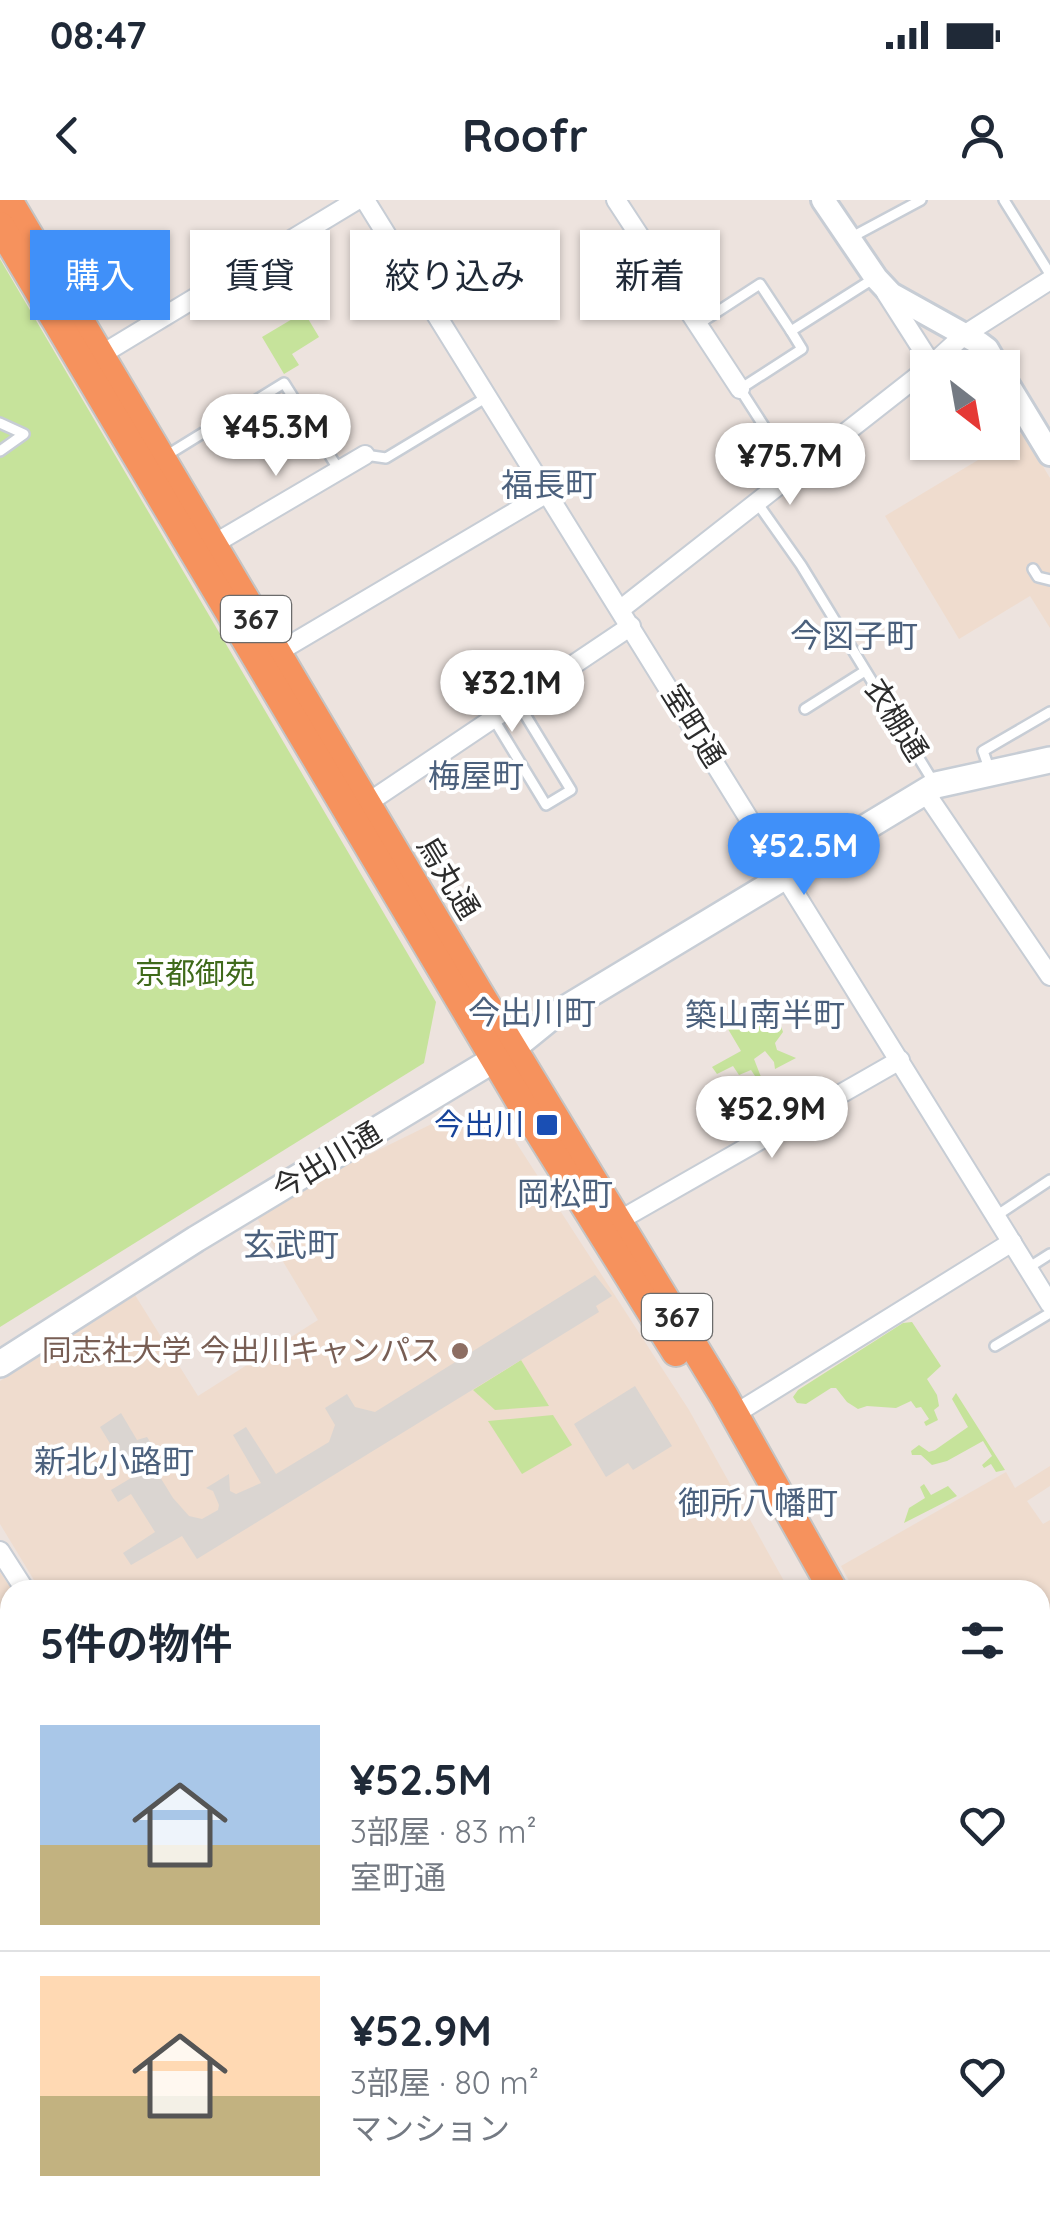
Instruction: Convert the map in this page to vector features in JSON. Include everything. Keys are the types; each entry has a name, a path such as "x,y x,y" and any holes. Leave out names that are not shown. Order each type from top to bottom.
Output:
{"highway":[{"name":"烏丸通","path":"8,200 212,544 268,658 366,804 501,1048 620,1220 735,1414 826,1580"},
{"name":"烏丸通","path":"0,226 268,658 501,1048 808,1580"}],"main road":[{"name":"今出川通","path":"0,1364 501,1048 930,789 1050,760"},
{"name":"今出川通","path":"0,1346 501,1048"}],"street":[{"path":"100,356 361,200"},
{"name":"室町通","path":"361,200 626,617 1050,1304"},
{"path":"616,200 740,389"},
{"path":"823,200 919,350"},
{"path":"948,350 1050,277"},
{"path":"877,280 918,311 988,350"},
{"path":"366,804 517,702 910,382"},
{"path":"1020,404 1050,454"},
{"path":"212,544 365,454"},
{"path":"268,658 547,493"},
{"name":"衣棚通","path":"930,789 1050,976"},
{"path":"620,1220 900,1060"},
{"path":"735,1414 1012,1242"},
{"path":"0,1551 18,1580"}],"lane":[{"path":"849,238 921,200"},
{"path":"1004,200 1050,277"},
{"path":"791,331 877,280"},
{"path":"697,325 760,284 791,331 802,349 740,389 794,473"},
{"path":"162,458 284,383 338,470"},
{"path":"365,454 386,458 487,397"},
{"path":"0,424 24,434 0,451"},
{"name":"衣棚通","path":"758,504 801,564 930,789"},
{"path":"1033,568 1038,577 1050,580"},
{"path":"805,709 865,671"},
{"path":"493,718 546,804 571,790 517,702"},
{"path":"991,773 983,751 1050,712"},
{"path":"996,1216 1050,1180"},
{"path":"1028,1268 1050,1254"},
{"path":"995,1346 1050,1313"}],"shaded area":[{"path":"1023,433 1050,478 1050,628 1030,596 959,639 885,516 978,460 1020,460"},
{"name":"同志社大学 今出川キャンパス","path":"446,1117 506,1127 689,1410 783,1580 34,1580 0,1524 0,1381 135,1295 198,1396 318,1320 257,1218 315,1181"},
{"path":"595,1275 612,1296 596,1306 599,1312 197,1559 182,1536 131,1565 123,1553 155,1532 131,1494 118,1502 111,1490 131,1478 100,1427 121,1413 137,1440 147,1437 158,1454 152,1464 173,1498 189,1516 202,1519 218,1510 219,1505 213,1491 206,1488 229,1474 230,1491 236,1494 261,1483 233,1435 246,1427 276,1474 329,1442 335,1425 325,1408 347,1394 355,1407 375,1412"},
{"path":"635,1386 672,1446 633,1470 628,1463 606,1477 574,1424"},
{"path":"1050,1466 1050,1486 1027,1501 1043,1524 1050,1520 1050,1580 849,1580 841,1566 1006,1472 1015,1488"}],"green space":[{"name":"京都御苑","path":"0,259 30,310 30,320 36,320 436,1002 424,1063 0,1327"},
{"path":"291,320 309,320 319,337 292,354 299,365 284,374 262,337"},
{"path":"764,1008 776,1018 783,1032 775,1043 777,1050 796,1058 775,1069 765,1051 754,1059 761,1077 757,1079 751,1070 739,1075 733,1066 717,1074 712,1067 741,1051 728,1029"},
{"path":"912,1322 941,1366 927,1379 937,1395 939,1406 934,1410 938,1420 926,1426 924,1422 929,1419 911,1401 896,1408 858,1409 836,1388 806,1404 797,1403 793,1397 798,1390 903,1323"},
{"path":"521,1360 549,1406 495,1410 473,1390"},
{"path":"956,1393 1005,1470 996,1472 991,1464 984,1468 982,1465 992,1456 983,1441 932,1465 921,1455 912,1455 911,1451 919,1445 929,1452 935,1450 968,1427 952,1399"},
{"path":"553,1415 572,1445 522,1474 488,1421"},
{"path":"924,1484 931,1495 948,1486 957,1496 904,1523 909,1508 925,1498 920,1487"}],"place":[{"name":"今出川","path":"547,1125"},
{"name":"同志社大学 今出川キャンパス","path":"460,1351"}],"district":[{"name":"福長町","path":"549,485"},
{"name":"今図子町","path":"854,636"},
{"name":"梅屋町","path":"476,776"},
{"name":"今出川町","path":"532,1013"},
{"name":"築山南半町","path":"765,1015"},
{"name":"岡松町","path":"565,1194"},
{"name":"玄武町","path":"291,1245"},
{"name":"新北小路町","path":"114,1462"},
{"name":"御所八幡町","path":"758,1503"}]}
